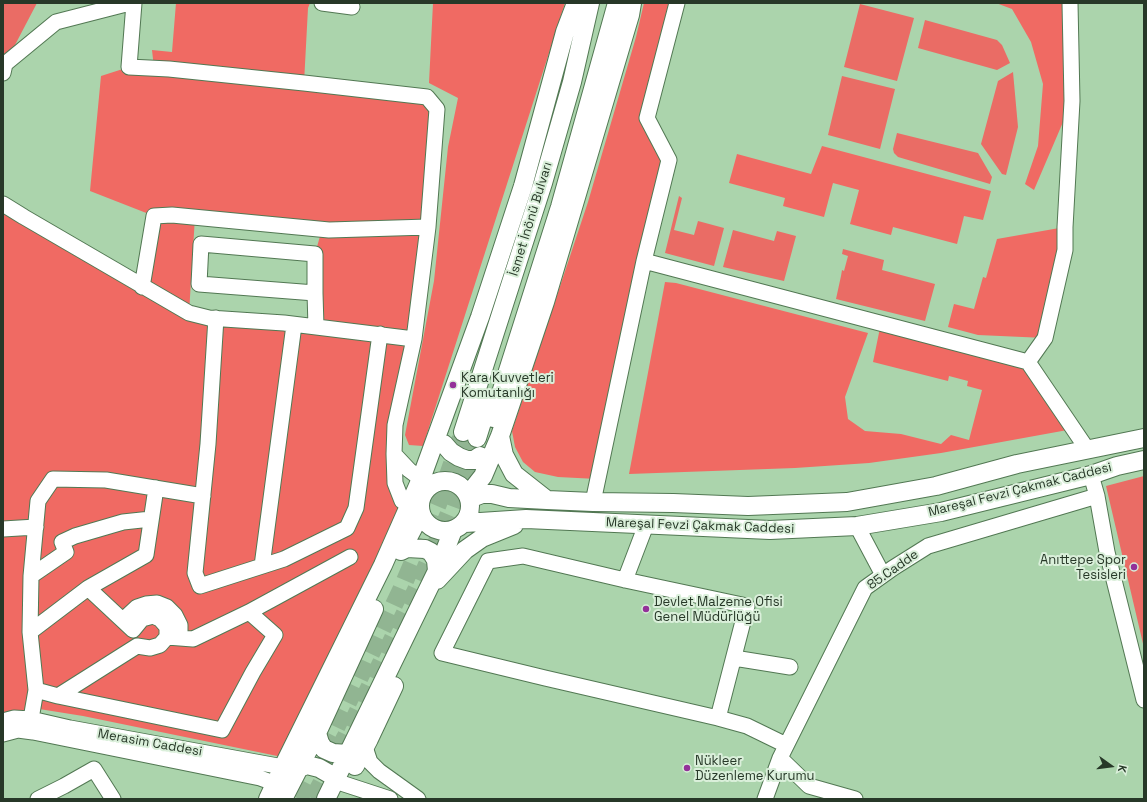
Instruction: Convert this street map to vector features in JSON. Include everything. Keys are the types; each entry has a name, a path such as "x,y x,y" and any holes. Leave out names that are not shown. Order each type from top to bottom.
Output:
{"main road":[{"path":"427,484 437,434 464,364 520,193 565,32 576,3"},
{"path":"291,767 317,733 401,551 444,444 498,287 586,3"},
{"name":"İsmet İnönü Bulvarı","path":"589,102 470,435 572,82 590,3"},
{"path":"467,494 560,207 617,3"},
{"path":"467,494 483,476 500,436 545,302 628,22 632,3"},
{"path":"500,436 504,455 514,474 547,500"},
{"name":"Mareşal Fevzi Çakmak Caddesi","path":"467,494 492,494 509,498 593,502 748,506 847,502 936,486 1018,464 1144,438"},
{"path":"444,444 451,452 467,460 474,460 480,456"},
{"path":"1087,449 1091,475"},
{"name":"Mareşal Fevzi Çakmak Caddesi","path":"459,526 526,520 770,530 857,526 941,512 1091,475 1117,466 1144,460"},
{"path":"340,788 348,754 459,526 470,512 470,504 467,494 459,485 445,481 427,484"},
{"path":"417,509 430,526 437,530 445,531 459,526"},
{"path":"268,799 286,792 291,767 383,565 417,509"},
{"path":"428,589 465,550 482,538 526,520"},
{"path":"401,551 407,548 425,548 431,552 436,560 437,570"},
{"path":"326,799 340,788 365,747 418,638 427,613 429,597 428,589"},
{"path":"317,733 320,743 324,748 333,753 348,754"},
{"path":"291,767 307,765 320,768 333,776 340,788"}],"street":[{"path":"3,73 5,64 56,22 130,3"},
{"path":"134,3 129,67 177,70 427,97 438,109 428,227 414,339 395,425 395,482 402,501 417,509"},
{"path":"322,3 352,7"},
{"path":"593,502 644,261 669,160 647,118 677,3"},
{"path":"1028,362 1045,338 1065,250 1072,101 1070,3"},
{"path":"3,204 142,287 189,313 208,318 294,324 414,339"},
{"path":"142,287 154,216 172,215 329,230 428,227"},
{"path":"316,294 199,284 201,244 315,254 316,294 316,327"},
{"path":"644,261 1028,362 1087,449"},
{"path":"216,318 208,444 195,573 200,586 284,559 347,528 356,508 380,334"},
{"path":"262,566 294,324"},
{"path":"394,454 409,470 427,484"},
{"path":"1091,475 1107,552 1138,653 1144,700"},
{"path":"31,719 36,690 30,632 31,576 38,501 53,479 106,480 203,496"},
{"path":"30,632 88,588 146,554 156,488"},
{"name":"85.Cadde","path":"765,799 783,751 865,588 928,546 1096,496"},
{"path":"31,576 66,552 62,542 75,536 123,522 151,519"},
{"path":"625,580 646,525"},
{"path":"857,526 883,575"},
{"path":"3,529 36,527"},
{"path":"718,718 747,606 625,580 523,556 488,561 442,653 747,726 783,751 809,786 855,799"},
{"path":"58,696 137,646 150,648 160,645 174,637 193,639 249,612 350,557"},
{"path":"88,588 128,625 137,646"},
{"path":"36,690 58,696 222,730 275,635 249,612"},
{"path":"128,625 153,616 160,619 174,637"},
{"path":"734,658 790,667"},
{"name":"Merasim Caddesi","path":"4,724 21,718 31,719 77,730 291,767"},
{"name":"Merasim Caddesi","path":"4,724 18,730 260,778 286,792"},
{"path":"365,747 370,762 379,771 418,799"},
{"path":"38,799 66,793 94,769 113,799"},
{"path":"340,788 390,799"}],"shaded area":[{"path":"3,3 37,3 5,64 3,73"},
{"path":"176,3 310,3 308,8 304,83 427,97 437,109 395,425 402,501 287,758 83,716 33,708 3,720 3,204 142,286 154,216 90,191 101,76 129,67 154,68 152,50 172,52","holes":["195,217 322,229 315,254 316,327 189,313"]},
{"path":"433,3 565,3 423,446 409,445 405,435 434,281 448,147 458,98 429,83"},
{"path":"644,3 674,3 647,118 669,160 597,479 558,477 535,472 523,462 515,447 512,431 588,202 636,37"},
{"path":"996,3 1070,3 1072,101 1034,190 1025,184 1038,146 1043,84 1031,42 1012,9"},
{"path":"860,4 914,18 897,81 844,67"},
{"path":"925,20 997,40 1002,45 1010,63 997,70 918,48"},
{"path":"1013,72 1018,127 1006,175 1002,174 981,144 998,81"},
{"path":"842,76 895,89 880,149 828,135"},
{"path":"897,133 978,153 992,177 990,184 898,157 894,153 893,149"},
{"path":"822,146 991,191 983,220 964,216 957,244 893,227 891,235 850,224 859,190 833,183 824,217 783,206 785,198 729,183 737,154 811,174"},
{"path":"679,196 682,198 674,230 694,235 698,221 724,228 714,266 665,253"},
{"path":"1065,227 1045,338 978,335 948,327 954,304 974,309 983,277 986,278 997,239"},
{"path":"733,230 774,241 777,231 796,236 784,281 723,267"},
{"path":"843,249 884,260 882,270 935,284 925,321 836,299 842,270 844,271 848,256 842,254"},
{"path":"665,282 676,283 868,333 845,397 848,419 865,431 901,434 941,444 951,435 969,440 982,390 967,386 968,381 949,376 948,381 873,362 881,323 1028,362 1073,429 941,453 869,463 795,468 629,474"},
{"name":"Anıttepe Spor Tesisleri","path":"1144,476 1144,648 1106,486"}],"tunnel":[{"path":"299,799 334,732 401,590 438,504 463,432"},
{"path":"313,799 346,736 417,588 451,509 477,438"}],"place":[{"name":"Kara Kuvvetleri Komutanlığı","path":"453,385"},
{"name":"Anıttepe Spor Tesisleri","path":"1134,567"},
{"name":"Devlet Malzeme Ofisi Genel Müdürlüğü","path":"646,609"},
{"name":"Nükleer Düzenleme Kurumu","path":"687,768"}]}
